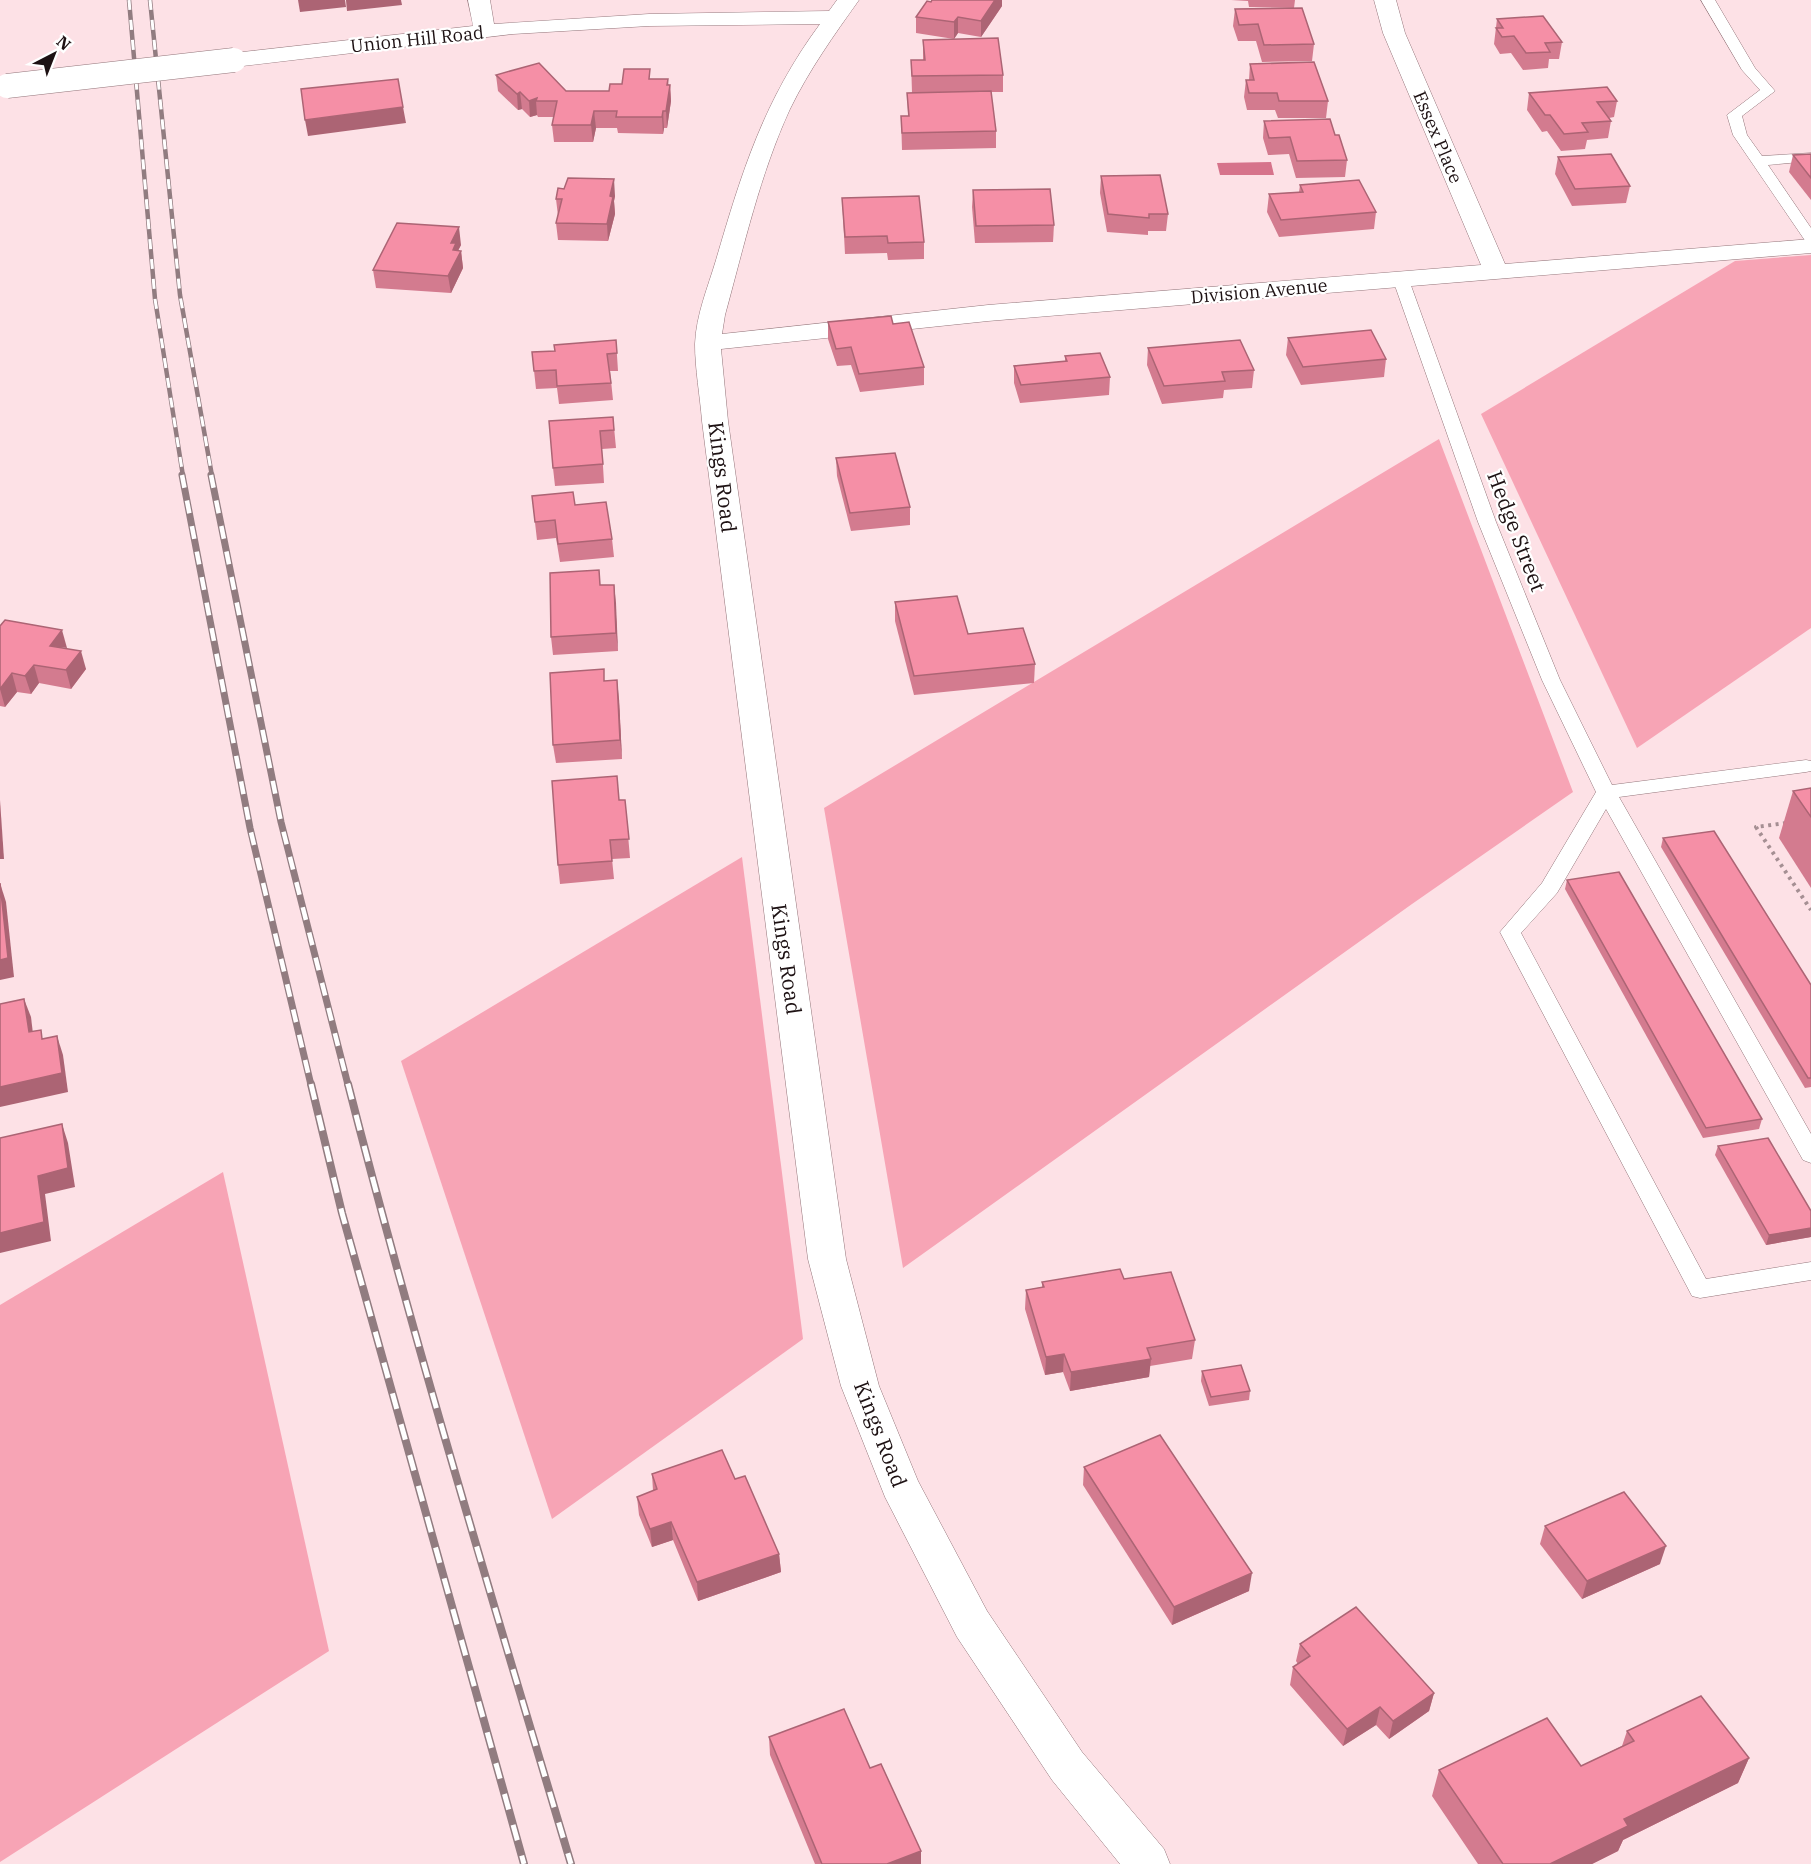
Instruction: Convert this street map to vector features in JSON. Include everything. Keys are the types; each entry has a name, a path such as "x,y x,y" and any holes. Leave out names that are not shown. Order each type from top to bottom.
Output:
{"street":[{"path":"479,0 484,31"},
{"name":"Essex Place","path":"1385,0 1394,33 1496,272"},
{"name":"Union Hill Road","path":"4,86 484,31 842,8"},
{"name":"Kings Road","path":"842,8 809,54 779,109 755,168 712,315 708,343 717,433 827,1259 860,1386 899,1485 972,1624 1067,1766 1148,1864"},
{"name":"Division Avenue","path":"708,343 988,313 1811,246"}],"lane":[{"path":"1708,0 1749,70 1768,91 1734,115 1740,135 1811,239"},
{"path":"1757,161 1811,157"},
{"name":"Hedge Street","path":"1401,280 1487,522 1551,680 1606,792 1811,1154"},
{"path":"1806,766 1606,792 1550,888 1510,932 1700,1288 1811,1271"}],"path":[{"path":"1789,823 1756,827 1811,910"}],"shaded area":[{"path":"1271,162 1274,175 1220,175 1217,163"},
{"path":"1811,255 1811,628 1637,748 1481,414 1735,261"},
{"path":"1439,439 1573,792 1412,904 903,1268 824,808"},
{"path":"742,857 803,1339 552,1519 401,1061"},
{"path":"223,1172 329,1651 0,1862 0,1305"}],"building":[{"path":"995,0 981,21 958,17 954,22 916,17 927,1"},
{"path":"1302,8 1314,44 1264,45 1258,24 1239,25 1235,9"},
{"path":"1543,16 1562,42 1545,43 1550,52 1526,53 1514,36 1502,37 1496,28 1503,28 1497,19"},
{"path":"998,38 1003,75 912,76 911,60 925,60 923,40"},
{"path":"1314,62 1328,101 1279,101 1277,93 1249,93 1246,80 1254,80 1250,64"},
{"path":"539,63 566,91 609,91 610,84 622,84 624,69 650,69 649,79 668,79 667,85 670,85 666,111 663,111 662,117 616,117 617,111 594,111 591,125 552,125 557,101 536,101 537,98 529,101 520,92 517,94 496,75"},
{"path":"398,79 403,107 305,120 301,89"},
{"path":"1607,87 1617,101 1597,102 1611,121 1582,123 1588,132 1564,134 1550,115 1545,115 1529,93"},
{"path":"991,91 996,131 902,133 901,116 909,116 907,93"},
{"path":"1330,119 1335,135 1339,135 1347,160 1297,161 1290,137 1269,138 1264,121"},
{"path":"1611,154 1630,186 1575,189 1558,157"},
{"path":"1811,154 1811,178 1793,155"},
{"path":"1160,175 1168,214 1149,214 1149,218 1108,214 1101,176"},
{"path":"568,178 614,179 607,224 556,223 562,199 556,199 558,188 564,189"},
{"path":"1359,180 1376,212 1281,220 1269,194 1303,192 1300,185"},
{"path":"1050,189 1054,225 976,226 973,190"},
{"path":"919,196 924,242 888,243 887,236 845,237 842,198"},
{"path":"397,223 459,227 451,243 456,243 453,250 461,251 448,276 373,270"},
{"path":"891,316 893,324 909,322 924,367 859,374 851,347 836,349 828,322"},
{"path":"1371,330 1386,359 1303,367 1288,338"},
{"path":"616,340 617,353 607,354 611,383 557,386 556,370 534,371 532,352 555,351 554,345"},
{"path":"1240,340 1254,370 1222,372 1225,381 1164,386 1148,348"},
{"path":"1100,353 1110,377 1021,385 1014,366 1067,361 1065,356"},
{"path":"613,417 614,430 600,431 603,464 553,468 549,421"},
{"path":"895,453 910,507 850,513 836,458"},
{"path":"573,492 575,505 606,502 612,539 558,544 555,520 535,522 532,496"},
{"path":"599,570 600,585 614,585 616,633 551,637 550,573"},
{"path":"957,596 968,634 1023,628 1035,664 914,676 895,602"},
{"path":"5,620 62,630 50,646 81,651 66,670 34,665 25,676 12,673 0,689 0,626"},
{"path":"604,669 604,681 617,680 620,740 553,745 550,673"},
{"path":"617,776 619,800 625,800 629,839 610,840 612,861 558,865 552,781"},
{"path":"1811,788 1811,817 1793,791"},
{"path":"1714,831 1811,985 1811,1078 1808,1078 1663,838"},
{"path":"1619,872 1762,1119 1706,1128 1567,880"},
{"path":"0,883 8,958 0,960"},
{"path":"24,999 29,1032 41,1030 42,1039 57,1036 62,1073 0,1087 0,1004"},
{"path":"62,1124 68,1168 38,1176 44,1222 0,1233 0,1138"},
{"path":"1768,1138 1811,1211 1811,1228 1769,1235 1718,1146"},
{"path":"1120,1269 1124,1279 1171,1272 1195,1340 1147,1348 1151,1359 1071,1372 1064,1354 1046,1357 1026,1290 1044,1287 1042,1282"},
{"path":"1241,1365 1250,1391 1211,1397 1202,1371"},
{"path":"1160,1435 1252,1573 1174,1607 1084,1467"},
{"path":"722,1450 735,1479 745,1476 779,1554 697,1582 671,1522 650,1529 637,1497 657,1489 652,1474"},
{"path":"1624,1492 1666,1546 1587,1581 1545,1526"},
{"path":"1356,1607 1434,1693 1393,1721 1380,1707 1347,1729 1293,1667 1310,1656 1300,1644"},
{"path":"1701,1696 1749,1758 1624,1819 1628,1826 1550,1864 1503,1864 1439,1770 1547,1718 1581,1766 1634,1741 1627,1731"},
{"path":"844,1709 870,1768 881,1764 921,1851 887,1864 822,1864 769,1737"}],"railway":[{"path":"129,0 155,299 183,476"},
{"path":"150,0 180,295 212,476"},
{"path":"182,475 250,828 311,1085"},
{"path":"211,475 281,822 348,1085"},
{"path":"311,1084 342,1213 524,1864"},
{"path":"348,1084 428,1378 571,1864"}]}
